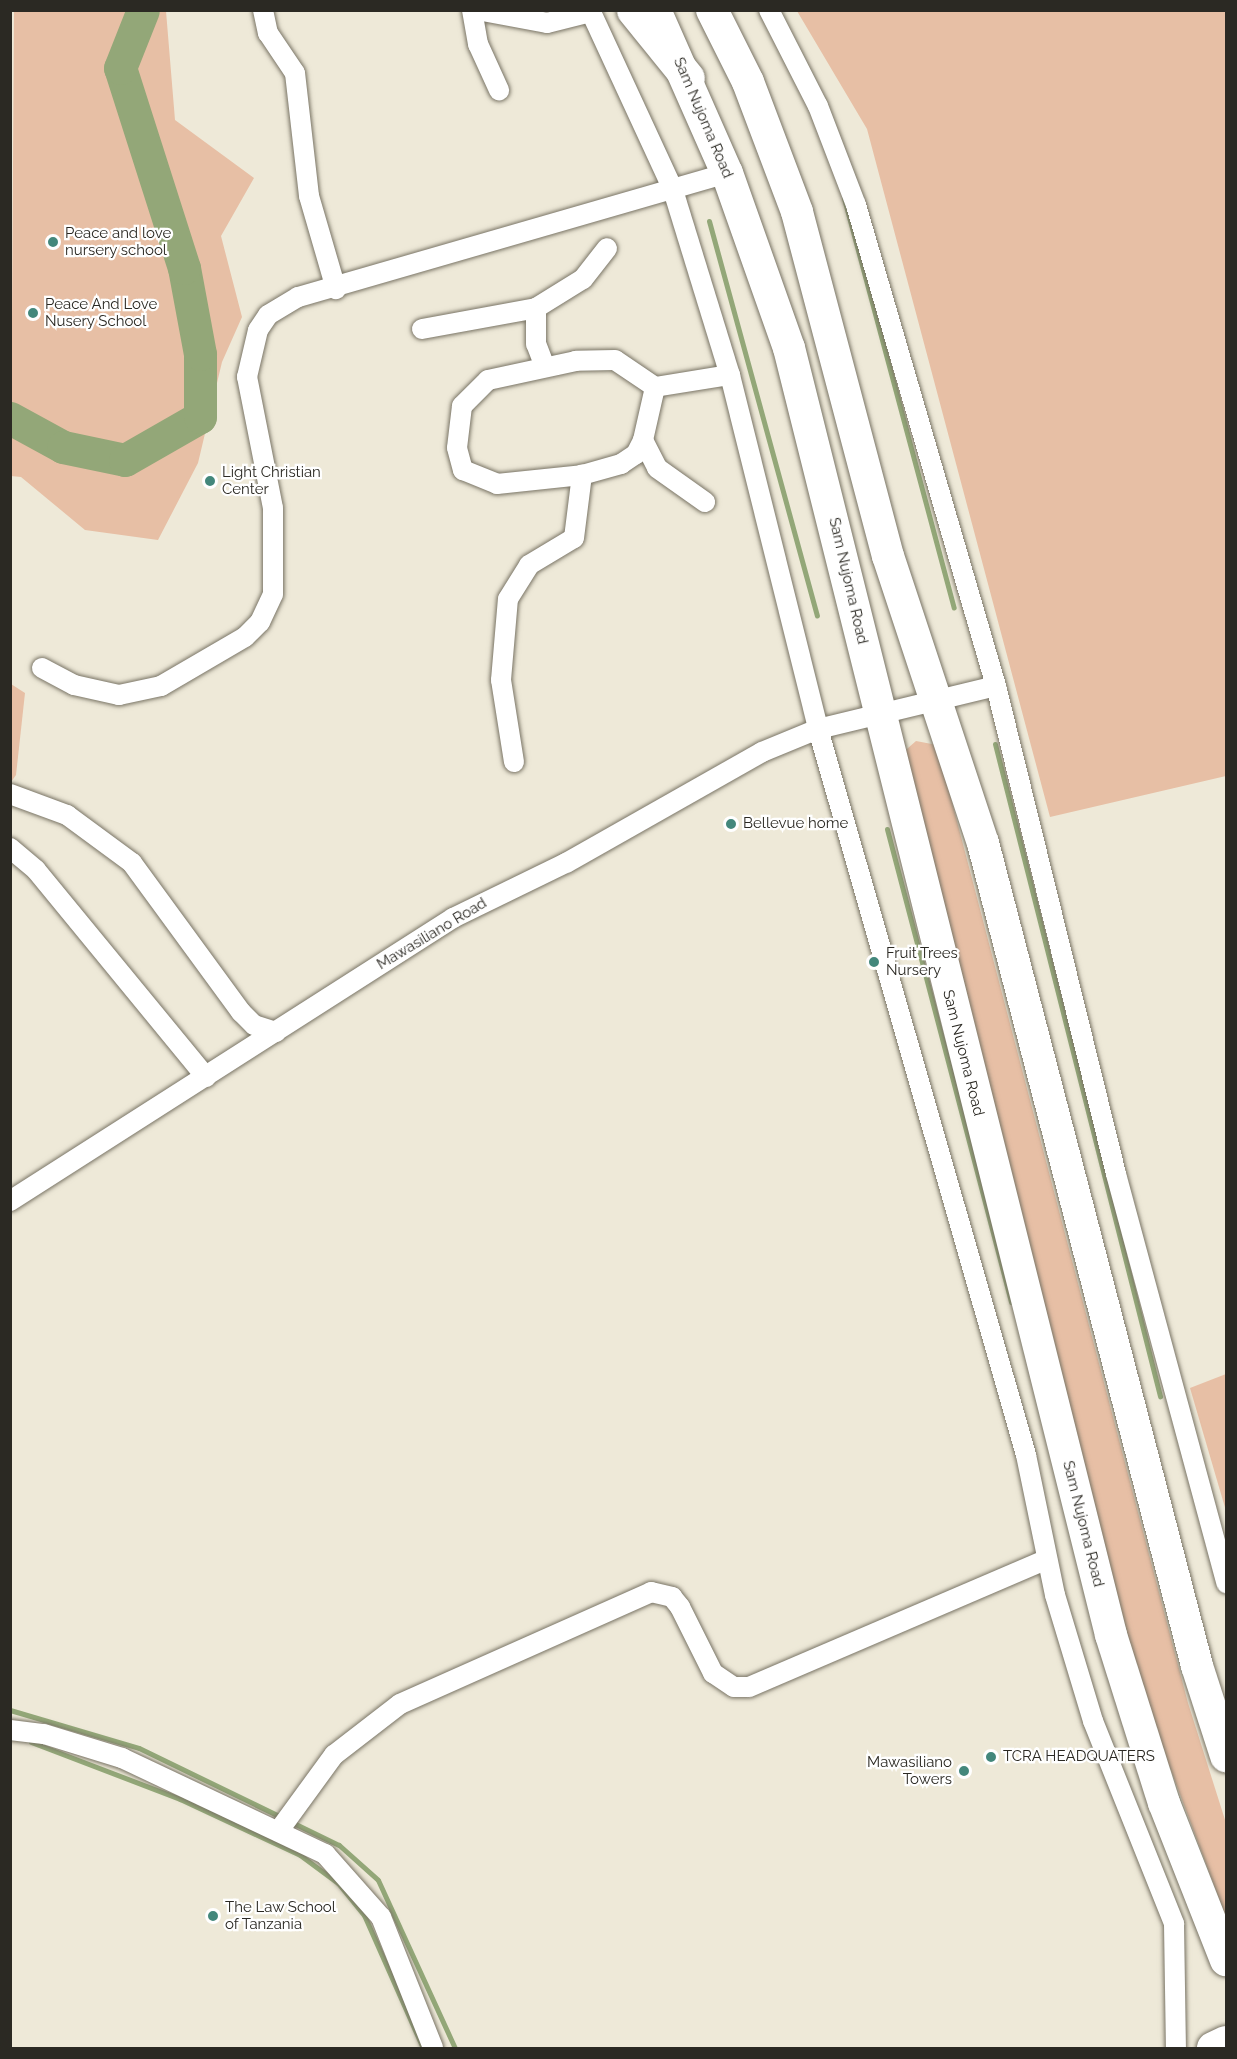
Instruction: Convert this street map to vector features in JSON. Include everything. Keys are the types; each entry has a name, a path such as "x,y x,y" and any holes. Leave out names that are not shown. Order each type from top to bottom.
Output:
{"highway":[{"path":"633,10 688,78"}],"main road":[{"name":"Sam Nujoma Road","path":"655,10 688,78 727,173 789,348 849,576 877,715 1114,1647 1164,1803 1227,1960"},
{"path":"712,10 748,82 794,202 888,556 983,843 1197,1666 1227,1756"},
{"path":"1213,2049 1227,2042"}],"street":[{"path":"262,10 268,33 295,73 309,195 336,289"},
{"path":"472,10 478,44 499,90"},
{"path":"477,10 547,23 591,11 673,190 730,375 818,729 950,1176 1026,1455 1047,1559 1093,1721 1174,1924 1176,2049"},
{"path":"769,10 818,106 855,205 996,686 1116,1174 1227,1583"},
{"path":"42,668 74,685 119,695 161,686 245,637 260,622 273,594 275,568 273,508 248,393 252,348 268,315 298,297 336,289 727,173"},
{"path":"422,329 536,308 583,279 607,248"},
{"path":"536,308 536,344 545,367"},
{"path":"655,387 643,440 629,460 582,475 497,484 463,470 459,424 472,391 507,374 545,367 615,360 655,387 730,375"},
{"path":"643,440 657,468 705,502"},
{"path":"514,762 501,680 508,599 529,565 574,538 582,475"},
{"name":"Mawasiliano Road","path":"10,1201 453,918 566,862 762,752 818,729 996,686"},
{"path":"10,794 66,815 132,863 241,1012 276,1032"},
{"path":"10,848 36,870 206,1077"},
{"path":"280,1829 334,1755 400,1704 651,1592 672,1598 680,1607 713,1673 734,1687 749,1687 1047,1559"},
{"path":"10,1730 44,1734 122,1758 280,1829 325,1854 381,1917 434,2049"}],"shaded area":[{"path":"14,11 166,11 175,120 254,178 221,236 242,317 222,362 198,463 158,540 85,530 21,477 11,476"},
{"path":"797,11 1226,11 1226,776 1050,817 867,129"},
{"path":"11,684 25,693 16,775 11,782"},
{"path":"916,741 937,745 1188,1703 1226,1823 1226,1917 1145,1701 899,756"},
{"path":"1226,1374 1226,1511 1190,1388"}],"waterway":[{"path":"10,418 63,447 125,460 200,417 200,354 184,268 120,68 143,10"},
{"path":"844,198 954,608"},
{"path":"709,221 817,615"},
{"path":"995,744 1160,1396"},
{"path":"887,829 1011,1302"},
{"path":"10,1710 139,1748 339,1845 378,1880 455,2048"},
{"path":"31,1742 180,1799 300,1855 338,1883 364,1915 423,2048"}],"place":[{"name":"Peace and love nursery school","path":"53,242"},
{"name":"Peace And Love Nusery School","path":"33,313"},
{"name":"Light Christian Center","path":"210,481"},
{"name":"Bellevue home","path":"731,824"},
{"name":"Fruit Trees Nursery","path":"874,962"},
{"name":"TCRA HEADQUATERS","path":"991,1757"},
{"name":"Mawasiliano Towers","path":"964,1771"},
{"name":"The Law School of Tanzania","path":"213,1916"}]}
